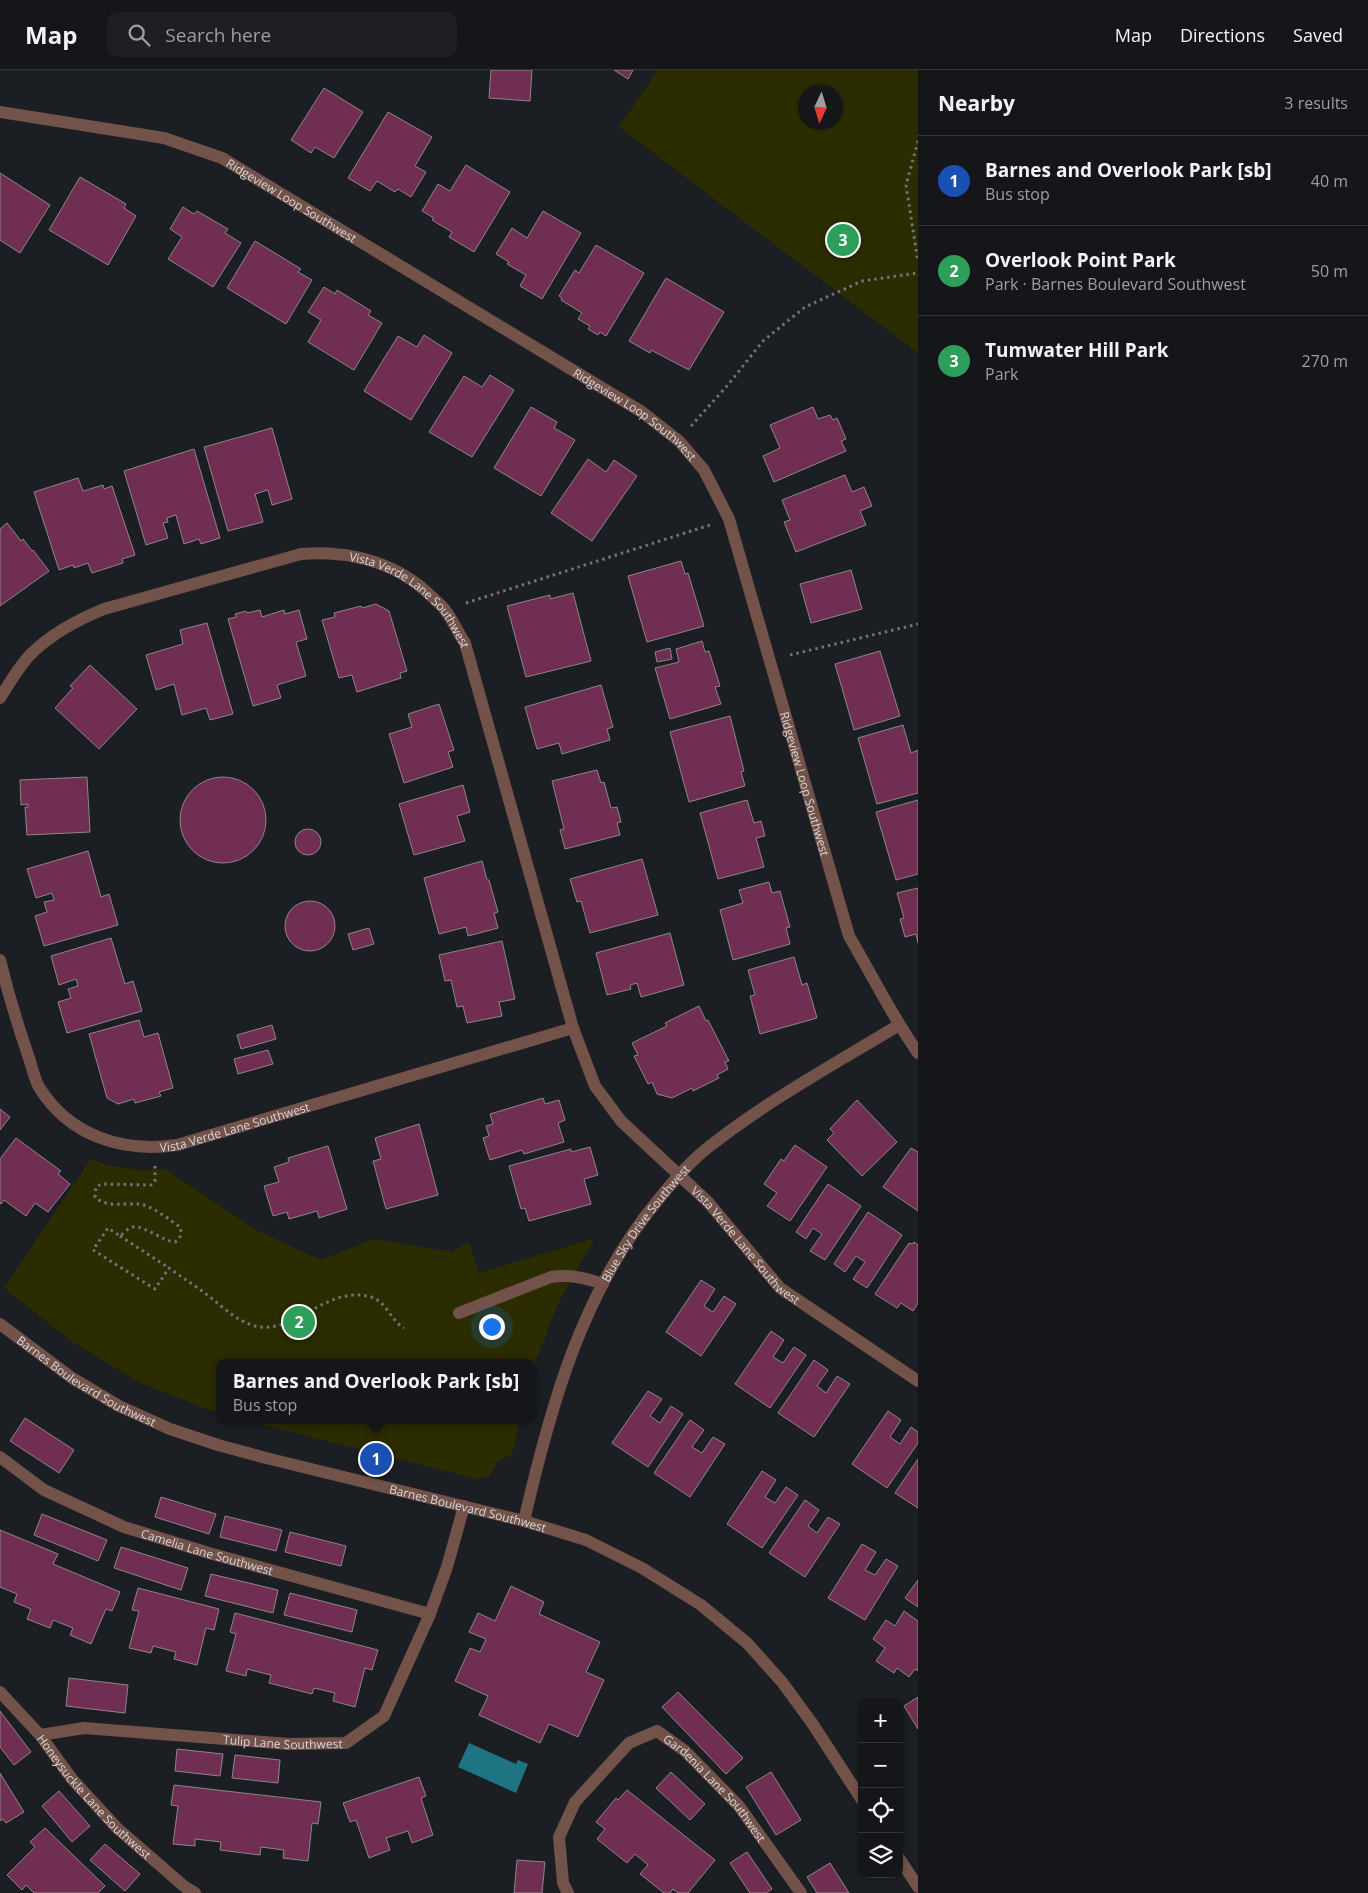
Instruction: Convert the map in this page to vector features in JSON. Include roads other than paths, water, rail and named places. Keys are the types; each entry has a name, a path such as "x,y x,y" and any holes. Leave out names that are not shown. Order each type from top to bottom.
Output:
{"street":[{"name":"Ridgeview Loop Southwest","path":"0,112 164,138 222,158 642,412 679,441 704,470 729,519 849,936 876,980 898,1025 918,1053"},
{"name":"Vista Verde Lane Southwest","path":"0,698 30,654 53,635 77,620 104,609 301,554 320,552 339,554 389,566 420,586 445,610 465,644 573,1028 595,1086 621,1121 708,1202 780,1288 918,1381"},
{"name":"Vista Verde Lane Southwest","path":"0,960 21,1035 39,1086 55,1107 76,1125 98,1138 125,1145 156,1148 177,1145 573,1028"},
{"name":"Blue Sky Drive Southwest","path":"524,1521 536,1467 555,1402 578,1336 603,1284 625,1245 651,1208 678,1176 713,1144 772,1101 898,1025"},
{"path":"459,1313 551,1277 566,1274 603,1284"},
{"name":"Barnes Boulevard Southwest","path":"0,1324 72,1378 119,1406 170,1429 266,1458 524,1521 586,1540 642,1568 701,1605 747,1643 782,1682 812,1723 858,1794"},
{"name":"Camelia Lane Southwest","path":"0,1457 44,1490 124,1527 209,1553 430,1614"},
{"name":"Tulip Lane Southwest","path":"40,1735 84,1728 289,1744 346,1743 384,1716 430,1614 447,1567 464,1506"},
{"name":"Honeysuckle Lane Southwest","path":"0,1692 40,1735 72,1779 117,1828 195,1893"},
{"name":"Gardenia Lane Southwest","path":"568,1893 563,1883 560,1863 560,1837 575,1802 629,1743 657,1731 684,1751 739,1806 801,1893"},
{"path":"903,1864 918,1887"}],"water":[{"path":"469,1743 516,1764 518,1760 528,1764 516,1793 458,1767"}],"place":[{"name":"Tumwater Hill Park","path":"843,240"},
{"name":"Overlook Point Park","path":"299,1322"},
{"name":"Barnes and Overlook Park [sb]","path":"376,1459"}]}
